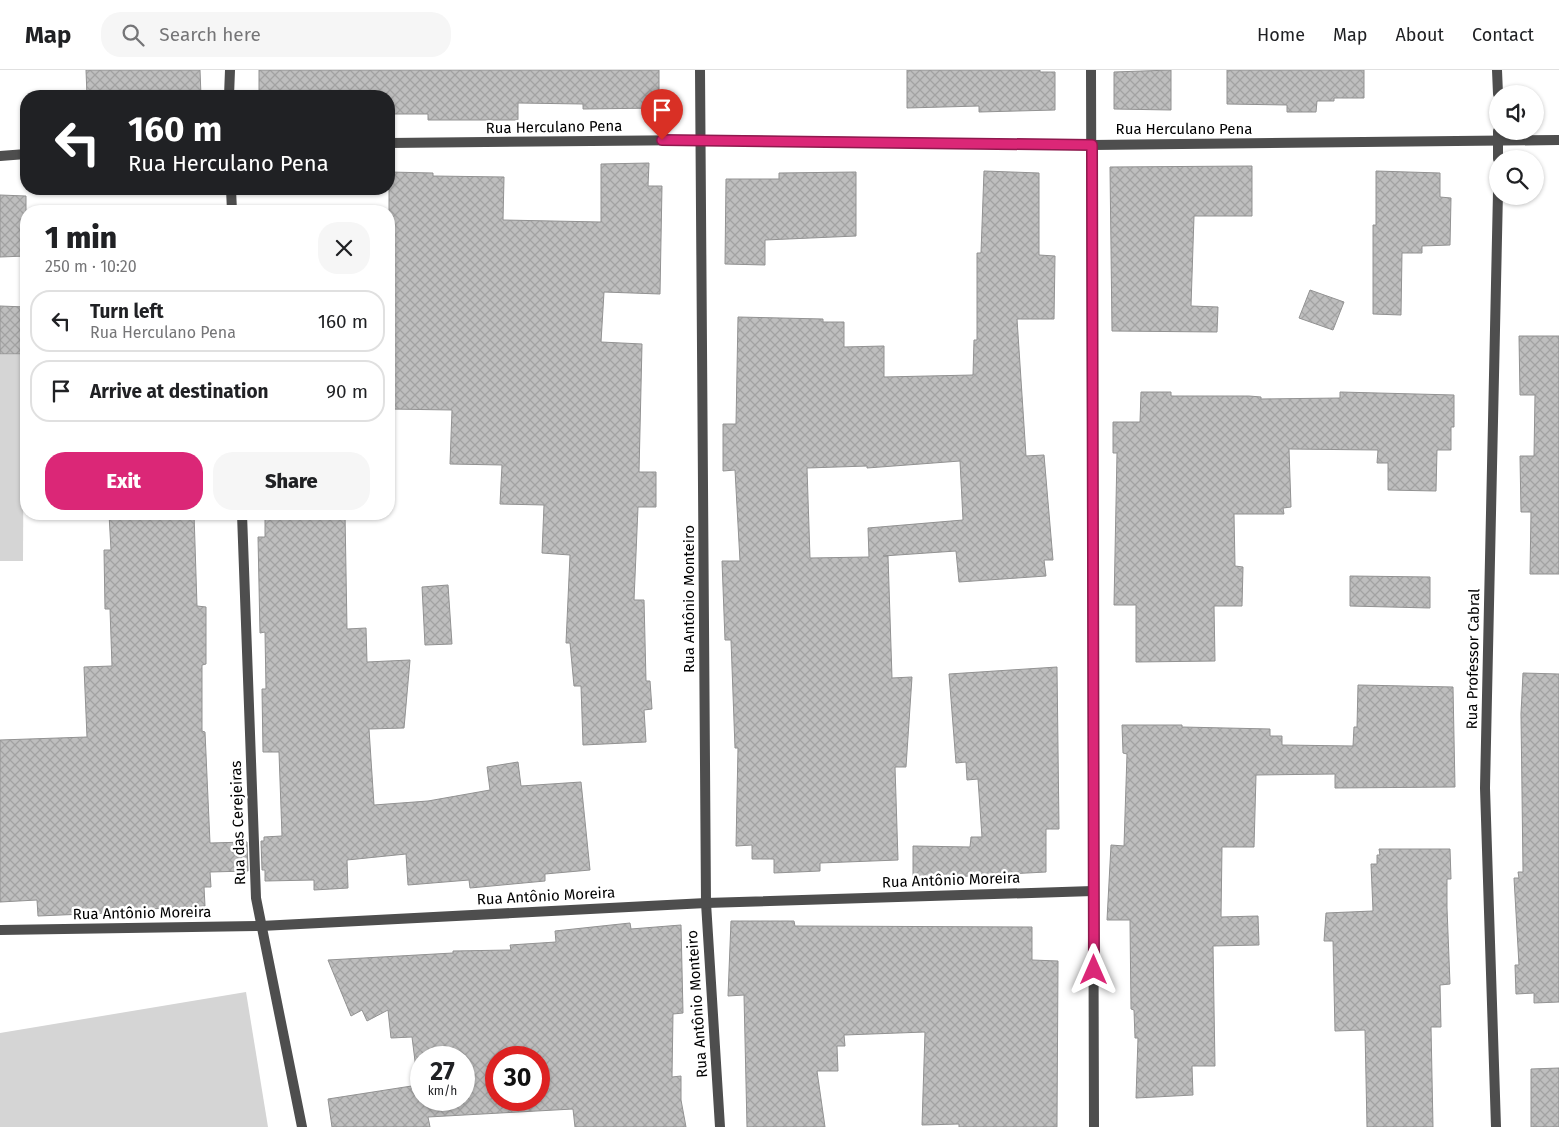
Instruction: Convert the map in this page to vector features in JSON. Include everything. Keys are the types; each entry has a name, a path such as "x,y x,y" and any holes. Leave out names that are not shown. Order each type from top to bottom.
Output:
{"street":[{"path":"230,70 230,90"},
{"name":"Rua Antônio Monteiro","path":"700,70 706,903 720,1127"},
{"path":"1091,70 1094,1127"},
{"path":"1497,70 1498,85"},
{"name":"Rua Herculano Pena","path":"395,143 701,140 1092,145 1489,136"},
{"name":"Rua Herculano Pena","path":"1544,139 1559,140"},
{"path":"0,156 20,154"},
{"name":"Rua Professor Cabral","path":"1496,1127 1485,788 1498,205"},
{"name":"Rua das Cerejeiras","path":"242,520 256,898 302,1127"},
{"name":"Rua Antônio Moreira","path":"0,930 261,926 706,903 1093,891"}],"shaded area":[{"path":"0,355 20,355 20,520 23,520 23,561 0,561"},
{"path":"246,992 268,1127 0,1127 0,1033"}],"building":[{"path":"86,70 200,70 201,90 87,90"},
{"path":"259,70 659,70 659,108 583,109 583,104 518,103 518,120 428,120 428,114 395,114 395,90 259,90"},
{"path":"907,70 1040,70 1040,72 1055,72 1055,110 979,112 979,106 907,108"},
{"path":"1171,70 1171,110 1114,109 1114,72"},
{"path":"1227,70 1364,70 1364,98 1334,98 1334,101 1317,101 1316,112 1287,112 1287,105 1227,104"},
{"path":"649,163 648,186 662,186 660,294 604,292 601,342 642,344 639,472 656,472 656,507 638,507 634,600 644,600 646,681 650,681 652,709 644,710 646,742 583,745 581,686 574,686 570,643 566,643 570,555 542,553 544,505 500,504 502,465 450,464 452,410 395,409 395,205 389,205 389,195 395,195 395,172 433,173 433,176 504,177 503,220 601,222 601,164"},
{"path":"1252,166 1252,216 1194,216 1191,306 1218,307 1217,332 1112,331 1110,167"},
{"path":"984,171 1039,173 1039,255 1055,256 1054,319 1017,319 1026,456 1044,455 1053,560 1044,560 1046,576 959,582 956,551 883,556 888,556 892,678 912,677 906,767 895,767 898,860 820,863 820,871 774,873 774,859 752,859 752,845 736,846 738,748 735,748 731,640 725,640 722,561 740,561 735,470 723,471 723,424 736,424 738,317 823,319 823,322 844,322 844,347 884,346 884,377 973,375 974,340 977,340 977,253 981,253","holes":["960,461 963,520 868,528 869,557 810,558 807,468 867,466 867,468"]},
{"path":"1376,171 1440,173 1440,197 1451,198 1450,245 1422,246 1422,253 1402,253 1401,315 1373,314 1373,225 1376,225"},
{"path":"856,172 856,236 765,240 765,265 725,264 726,179 779,179 779,173"},
{"path":"0,195 26,196 26,205 20,205 20,256 0,257"},
{"path":"1310,290 1344,302 1333,330 1299,318"},
{"path":"0,306 20,307 20,354 0,354"},
{"path":"1519,336 1559,336 1559,574 1530,574 1531,512 1521,512 1520,456 1534,456 1535,395 1520,395"},
{"path":"1141,392 1171,392 1171,396 1249,396 1261,397 1261,399 1340,398 1340,392 1454,395 1454,427 1451,427 1451,450 1437,450 1436,491 1388,490 1388,463 1377,463 1378,450 1289,449 1291,507 1283,508 1284,514 1234,514 1235,566 1243,567 1242,606 1214,606 1215,661 1136,662 1136,605 1114,605 1117,453 1113,453 1113,422 1140,422"},
{"path":"109,520 194,520 197,606 206,607 206,664 202,665 202,731 205,732 210,843 247,842 248,871 210,872 211,887 204,887 205,906 131,910 131,912 38,916 37,900 0,902 0,740 87,737 84,667 112,666 110,609 105,609 104,550 111,550"},
{"path":"265,520 345,520 347,629 366,628 367,662 410,660 404,728 369,729 374,805 428,801 490,790 487,767 518,762 521,786 581,782 590,870 545,874 545,881 470,888 469,880 408,885 406,854 347,860 348,888 314,890 314,880 265,881 265,870 262,870 261,841 264,841 264,837 282,836 279,752 263,752 262,689 266,689 265,632 260,633 258,537 265,537"},
{"path":"1350,576 1430,577 1430,608 1350,606"},
{"path":"448,585 452,644 425,645 422,587"},
{"path":"1057,667 1059,829 1046,829 1046,872 913,879 913,846 970,847 971,837 982,837 978,779 967,780 966,762 956,763 949,674"},
{"path":"1523,673 1559,674 1559,1002 1534,1003 1534,993 1516,994 1515,965 1519,965 1514,878 1519,878 1518,872 1523,872 1521,714"},
{"path":"1358,685 1453,687 1455,787 1335,788 1335,774 1256,775 1254,847 1222,847 1221,917 1258,916 1259,945 1213,946 1215,1066 1192,1066 1193,1095 1136,1098 1138,1038 1135,1038 1134,1010 1131,1009 1130,920 1107,920 1111,845 1124,846 1127,754 1123,753 1122,725 1182,725 1182,727 1270,729 1270,736 1282,736 1282,745 1353,746 1354,727 1357,727"},
{"path":"1379,849 1450,849 1451,879 1447,879 1447,908 1450,984 1440,985 1441,1027 1431,1027 1433,1127 1367,1127 1365,1030 1335,1031 1333,941 1324,941 1326,913 1373,911 1371,864 1377,864 1377,855 1380,855"},
{"path":"731,921 794,921 795,926 1032,927 1032,960 1058,961 1057,1127 959,1127 959,1124 922,1125 925,1032 844,1035 845,1046 837,1046 838,1071 817,1071 825,1127 747,1127 744,995 728,996"},
{"path":"630,923 631,929 681,925 683,1013 673,1014 672,1077 681,1076 681,1100 686,1127 575,1127 573,1109 550,1110 550,1046 485,1046 485,1111 537,1111 428,1117 430,1127 332,1127 328,1099 410,1086 410,1111 475,1111 475,1046 413,1046 412,1037 391,1038 388,1010 367,1021 362,1010 351,1016 328,960 453,953 453,951 511,950 510,945 556,942 555,931"},
{"path":"1559,1068 1559,1127 1531,1127 1531,1069"}],"route":[{"path":"662,140 1092,145 1094,970"}]}
